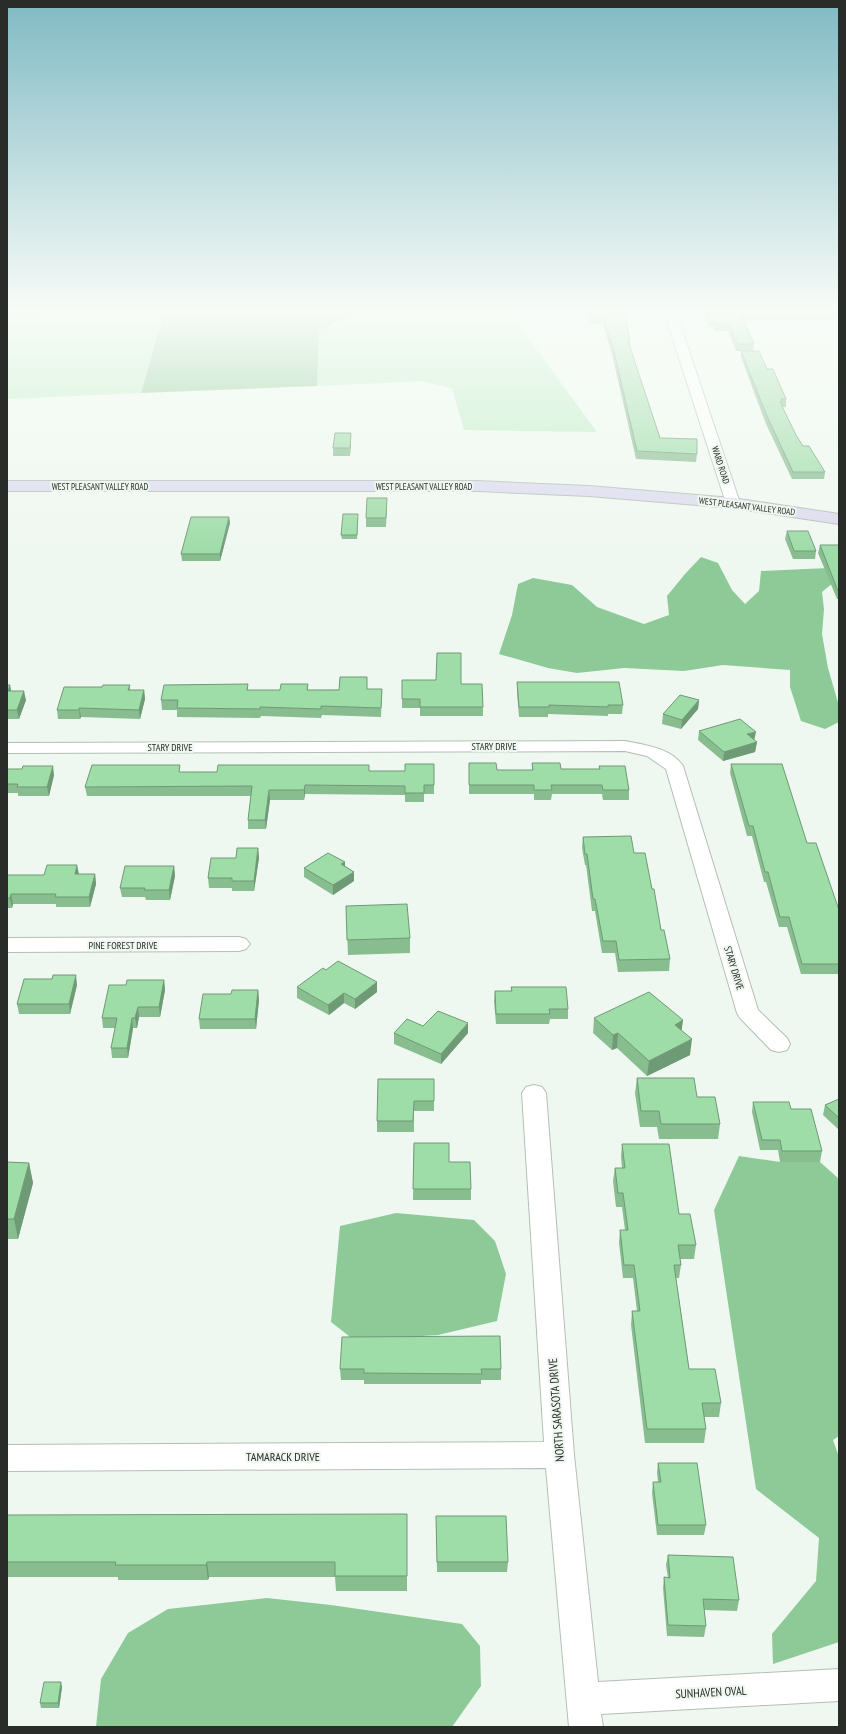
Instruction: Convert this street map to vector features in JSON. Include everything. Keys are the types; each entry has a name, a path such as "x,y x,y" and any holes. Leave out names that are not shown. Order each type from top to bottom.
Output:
{"main road":[{"name":"WEST PLEASANT VALLEY ROAD","path":"7,486 477,486 588,491 733,503 839,519"}],"street":[{"name":"WARD ROAD","path":"697,393 733,503"},
{"name":"STARY DRIVE","path":"7,748 625,746 653,752 674,766 748,1013 779,1044"},
{"name":"PINE FOREST DRIVE","path":"7,946 239,944"},
{"name":"NORTH SARASOTA DRIVE","path":"534,1093 559,1455 585,1713"},
{"name":"TAMARACK DRIVE","path":"7,1458 559,1455"},
{"name":"SUNHAVEN OVAL","path":"585,1713 839,1685"}],"green space":[{"path":"7,393 141,393 141,393 7,399"},
{"path":"453,393 568,393 597,432 464,430"},
{"path":"701,557 718,563 732,590 745,604 759,591 761,571 828,568 839,578 822,592 824,609 822,634 828,668 839,706 839,722 825,729 801,721 790,687 790,670 723,665 684,671 624,668 577,673 548,668 499,654 512,615 518,584 533,578 572,585 597,607 644,624 669,615 667,596"},
{"path":"739,1156 780,1162 820,1162 839,1179 839,1436 833,1440 839,1457 839,1642 773,1664 772,1634 816,1581 819,1538 756,1489 714,1210"},
{"path":"396,1213 474,1220 495,1241 506,1274 497,1321 438,1335 354,1340 331,1322 340,1226"},
{"path":"267,1598 331,1605 462,1624 480,1646 481,1686 452,1727 96,1727 101,1679 128,1633 168,1609"}],"building":[{"path":"624,393 645,393 660,438 697,439 697,454 637,451"},
{"path":"758,393 783,393 786,399 781,399 782,402 780,402 796,435 803,446 809,446 825,472 793,472"},
{"path":"335,433 351,433 350,448 333,448"},
{"path":"367,498 387,498 386,518 366,518"},
{"path":"343,514 358,514 357,535 341,535"},
{"path":"191,517 229,517 220,554 181,554"},
{"path":"787,531 808,531 816,551 794,551"},
{"path":"820,545 839,545 839,591 838,591"},
{"path":"437,653 461,653 461,684 482,684 483,707 420,707 420,699 402,699 402,680 436,680"},
{"path":"340,677 367,677 367,689 382,689 381,708 321,706 321,709 260,707 260,709 177,708 178,700 161,700 164,685 248,684 247,690 280,690 281,684 308,684 307,690 339,690"},
{"path":"517,682 619,682 623,705 608,705 608,707 549,705 549,707 519,707"},
{"path":"7,685 10,685 8,691 24,691 17,710 7,710"},
{"path":"103,685 130,685 128,690 144,690 139,710 79,708 79,710 57,710 64,687 102,687"},
{"path":"680,695 699,700 682,720 663,714"},
{"path":"740,719 756,732 747,734 757,742 724,752 699,731"},
{"path":"469,763 496,763 497,770 533,770 532,763 560,763 561,769 600,769 599,766 625,766 629,790 603,790 602,785 551,785 552,790 534,790 534,785 469,785"},
{"path":"405,764 434,764 434,785 424,785 424,793 405,793 405,786 305,785 304,790 269,790 265,820 248,820 252,786 85,787 92,765 180,765 179,772 217,772 218,765 369,765 369,771 405,771"},
{"path":"731,764 782,764 807,843 816,843 839,910 839,964 802,964 789,917 780,917 768,872 765,872 753,826 749,826"},
{"path":"23,766 53,766 47,787 17,787 18,784 7,784 7,769 22,769"},
{"path":"631,836 634,853 645,853 652,889 654,889 661,930 664,930 670,959 619,960 616,941 603,941 595,899 593,899 587,854 585,854 583,837"},
{"path":"237,848 258,848 254,881 232,881 232,878 208,878 211,858 236,858"},
{"path":"328,853 345,862 341,864 354,872 333,885 304,868"},
{"path":"47,865 77,865 75,874 95,874 89,897 55,897 56,894 11,894 10,898 7,898 7,875 44,875"},
{"path":"125,866 174,866 169,890 120,888"},
{"path":"407,904 410,938 347,940 346,906"},
{"path":"338,961 377,982 355,999 344,993 328,1005 297,987 323,968 326,970"},
{"path":"53,975 76,975 69,1004 17,1004 24,979 52,979"},
{"path":"127,980 164,980 159,1007 138,1007 135,1018 132,1018 127,1048 111,1048 117,1018 102,1018 109,985 126,985"},
{"path":"511,987 566,987 568,1009 549,1009 550,1014 496,1014 495,991 512,991"},
{"path":"232,990 258,990 255,1019 199,1019 203,994 231,994"},
{"path":"649,992 683,1020 675,1025 692,1039 649,1061 618,1033 613,1035 594,1018"},
{"path":"438,1011 468,1023 441,1054 394,1033 407,1019 423,1026"},
{"path":"637,1078 694,1078 697,1097 715,1097 720,1124 661,1124 659,1111 641,1111"},
{"path":"378,1079 434,1079 434,1101 414,1101 413,1121 377,1121"},
{"path":"839,1099 839,1118 825,1105"},
{"path":"753,1102 789,1102 791,1109 811,1109 822,1151 782,1151 780,1140 762,1140"},
{"path":"414,1143 449,1143 449,1162 470,1162 471,1189 413,1189"},
{"path":"622,1144 669,1144 679,1214 690,1214 696,1245 678,1245 681,1265 674,1265 689,1369 715,1369 721,1403 702,1403 706,1429 647,1429 632,1311 640,1311 634,1265 624,1265 620,1230 628,1230 623,1193 618,1193 615,1168 625,1168"},
{"path":"7,1162 29,1163 14,1219 7,1219"},
{"path":"500,1336 501,1369 481,1369 482,1374 364,1373 364,1369 340,1369 342,1337"},
{"path":"658,1463 697,1463 706,1525 658,1525 653,1482 661,1482"},
{"path":"407,1514 407,1576 335,1576 335,1562 207,1562 206,1565 115,1565 116,1562 7,1562 7,1515"},
{"path":"436,1516 506,1516 508,1562 437,1562"},
{"path":"668,1555 733,1557 739,1600 703,1599 706,1626 668,1625 664,1577 670,1578"},
{"path":"44,1682 61,1682 58,1703 40,1703"}]}
